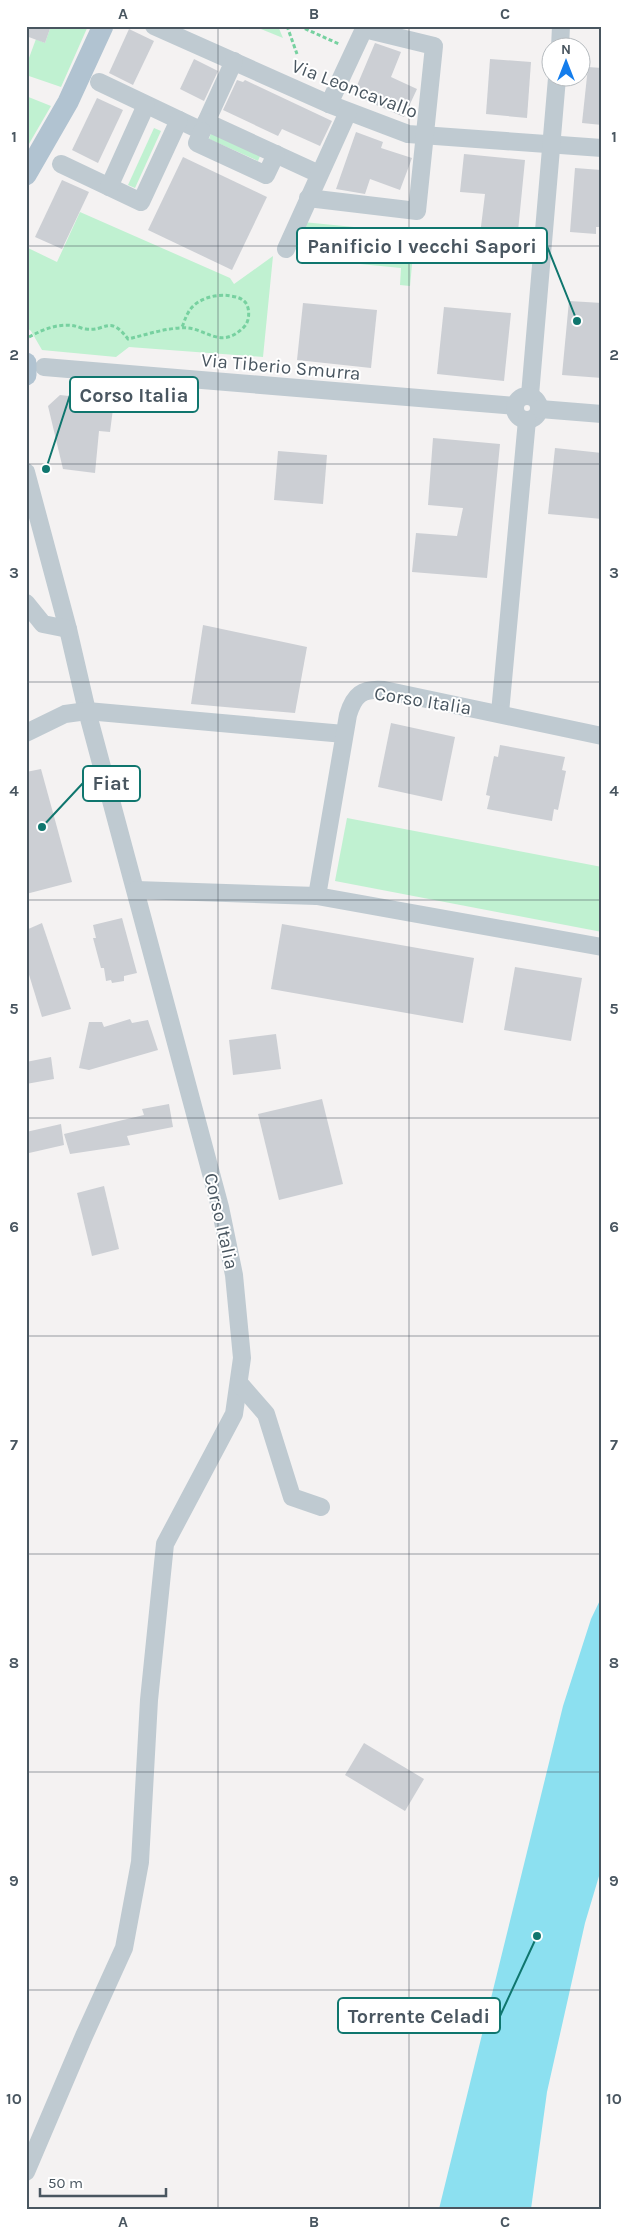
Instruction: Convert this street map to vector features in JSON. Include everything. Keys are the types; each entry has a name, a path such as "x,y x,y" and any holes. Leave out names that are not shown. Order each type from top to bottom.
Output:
{"main road":[{"path":"26,175 68,102 103,26"}],"street":[{"name":"Via Leoncavallo","path":"154,26 329,104 408,134 602,148"},
{"path":"308,198 417,211 434,46 364,29 329,104"},
{"path":"202,132 234,61"},
{"path":"99,82 146,105 176,126 276,154 319,174"},
{"path":"500,713 532,408 556,88"},
{"path":"109,187 146,105"},
{"path":"286,249 348,112"},
{"path":"61,164 141,202 176,126"},
{"path":"26,355 32,368 26,381"},
{"name":"Via Tiberio Smurra","path":"32,368 515,406 516,413 520,418 532,408"},
{"path":"532,408 602,414"},
{"name":"Corso Italia","path":"26,472 68,630 86,711 136,890 220,1207 234,1275 242,1358 234,1414 165,1544 149,1700 140,1862 124,1948 26,2172"},
{"path":"26,604 43,624 68,630"},
{"name":"Corso Italia","path":"318,896 344,734 353,700 364,691 374,689 500,713 602,736"},
{"path":"26,733 65,714 86,711 344,734"},
{"path":"136,890 318,896 602,947"},
{"path":"239,1383 266,1414 292,1498 320,1507"}],"path":[{"path":"287,26 297,54"},
{"path":"299,26 340,44"},
{"path":"29,337 44,329 58,325 92,329 110,325 121,330 128,338 182,327 193,328 210,337 221,338 231,336 246,324 249,315 248,306 242,299 224,295 204,299 188,312 182,327"}],"green space":[{"path":"51,26 88,26 61,87 26,75 26,66 36,39 45,43"},
{"path":"257,26 278,26 283,38 256,27"},
{"path":"26,96 51,106 26,149"},
{"path":"154,128 161,131 135,188 128,185"},
{"path":"211,133 260,156 258,161 209,139"},
{"path":"80,212 230,278 234,284 273,256 263,357 129,347 116,357 42,350 31,331 26,327 26,247 57,262"},
{"path":"303,222 415,233 410,286 400,285 401,268 299,258"},
{"path":"347,818 602,867 602,932 335,881"}],"water":[{"path":"602,1596 602,1866 585,1923 547,2092 531,2209 439,2209 563,1706 591,1619"}],"building":[{"path":"26,26 51,26 45,43 26,36"},
{"path":"129,29 154,41 133,85 109,73"},
{"path":"375,43 401,52 391,77 417,89 404,117 353,95"},
{"path":"194,59 218,71 204,101 180,89"},
{"path":"490,59 531,62 527,118 486,114"},
{"path":"590,67 602,68 602,125 582,123 586,88 590,88"},
{"path":"237,80 243,82 245,80 332,121 320,146 282,129 278,136 223,110"},
{"path":"97,98 123,110 98,163 72,150"},
{"path":"356,132 383,142 381,148 412,158 400,190 370,179 365,194 336,189"},
{"path":"464,154 525,160 515,262 477,259 485,194 460,192"},
{"path":"183,157 267,197 232,270 148,230"},
{"path":"575,168 601,170 602,227 596,227 596,234 570,232"},
{"path":"62,180 89,192 62,249 35,237"},
{"path":"569,301 602,303 602,378 562,375"},
{"path":"303,303 377,310 371,368 297,360"},
{"path":"444,307 511,313 504,381 437,374"},
{"path":"60,395 114,401 110,432 99,431 95,473 63,469 48,406"},
{"path":"433,438 500,444 487,578 412,572 416,533 457,536 463,508 428,505"},
{"path":"555,448 602,453 602,519 548,514"},
{"path":"278,451 327,455 323,504 274,500"},
{"path":"203,625 307,647 295,713 191,704"},
{"path":"391,723 455,737 442,801 378,787"},
{"path":"500,745 565,757 562,770 566,771 558,810 554,809 552,821 487,809 490,796 486,795 494,756 498,757"},
{"path":"41,769 72,882 26,894 26,772"},
{"path":"122,918 137,973 124,976 124,981 112,983 111,980 106,981 104,968 101,968 93,938 96,938 93,925"},
{"path":"42,923 71,1009 42,1017 26,965 26,930"},
{"path":"282,924 474,958 463,1023 271,989"},
{"path":"515,967 582,978 571,1041 504,1030"},
{"path":"130,1019 132,1023 148,1020 158,1050 89,1070 79,1068 89,1022 102,1022 104,1027"},
{"path":"276,1034 281,1069 233,1075 229,1040"},
{"path":"51,1057 54,1079 26,1084 26,1062"},
{"path":"322,1099 343,1184 279,1200 258,1114"},
{"path":"169,1104 173,1127 127,1136 130,1145 70,1154 64,1134 144,1115 142,1109"},
{"path":"61,1124 64,1145 29,1153 26,1132"},
{"path":"104,1186 119,1249 92,1256 77,1193"},
{"path":"364,1743 424,1779 405,1811 345,1775"}],"place":[{"name":"Panificio I vecchi Sapori","path":"577,321"},
{"name":"Corso Italia","path":"46,469"},
{"name":"Fiat","path":"42,827"},
{"name":"Torrente Celadi","path":"537,1936"}]}
